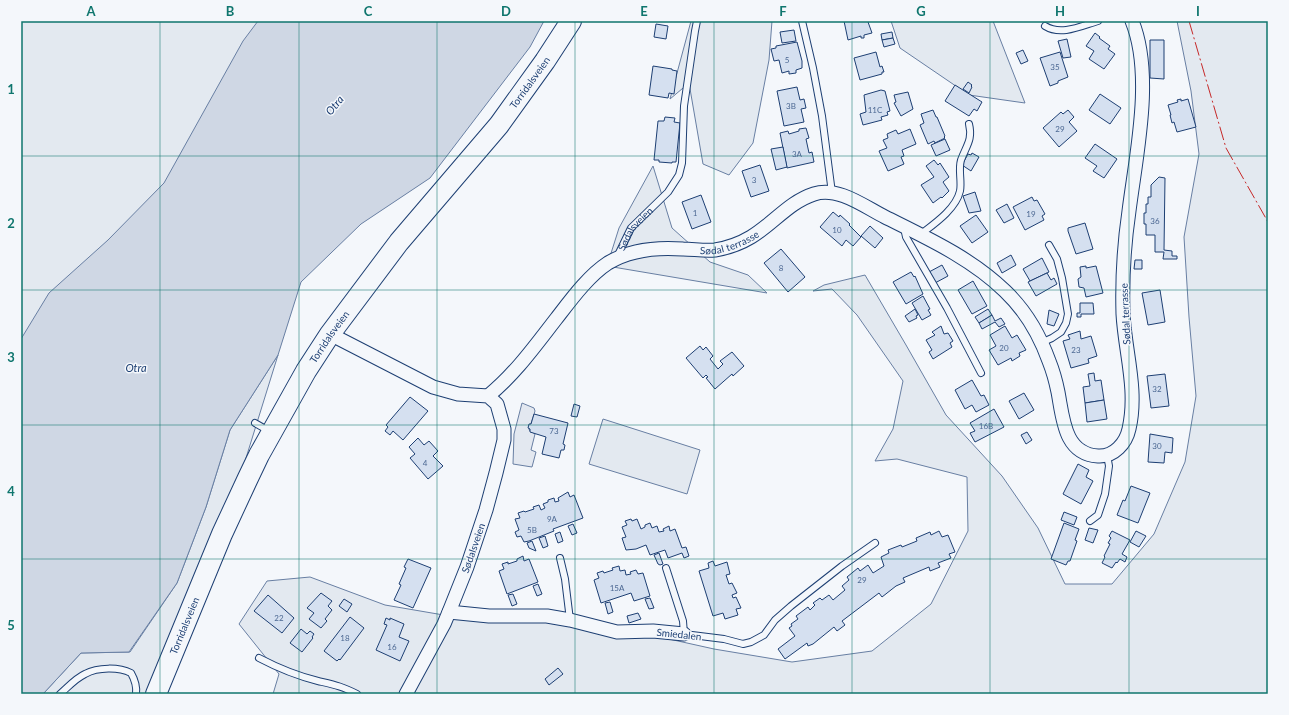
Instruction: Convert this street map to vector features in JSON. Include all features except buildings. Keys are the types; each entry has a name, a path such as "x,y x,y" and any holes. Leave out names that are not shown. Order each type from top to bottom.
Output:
{"main road":[{"name":"Torridalsveien","path":"156,694 222,534 259,455 263,428 306,371 330,334 399,242 499,125 545,62 571,21"}],"street":[{"name":"Sødal terrasse","path":"615,260 642,250 672,248 715,250 750,238 798,202 814,194 821,192 832,193 850,199 920,234 966,260 1014,299 1041,343 1054,375 1065,429 1070,439 1076,447 1087,454 1098,456 1107,455 1117,450 1124,443 1129,431 1132,405 1132,381 1124,333 1124,266 1142,93 1140,46 1132,21"},
{"name":"Sødalsveien","path":"406,694 444,624 467,567 486,510 504,440 504,429 497,404 488,396 502,385 528,356 583,286 608,263 615,260"},
{"path":"330,334 433,387 458,394 488,396"},
{"name":"Smiedalen","path":"449,612 489,616 547,616 570,620 617,632 653,631 684,634"}],"lane":[{"name":"Sødalsveien","path":"615,260 631,228 668,192 679,175 682,163 684,106 697,21"},
{"path":"802,21 822,116 832,193"},
{"path":"1045,26 1050,29 1066,31 1098,21"},
{"path":"920,234 943,217 957,200 960,191 960,166 971,136 969,124"},
{"path":"904,227 906,236 947,308 981,373"},
{"path":"1041,343 1061,332 1066,324 1068,314 1057,259 1049,244"},
{"path":"1090,521 1098,515 1105,494 1109,466 1107,455"},
{"name":"Smiedalen","path":"684,634 724,639 743,644 750,642 764,635 775,620 791,606 842,566 875,543"},
{"path":"560,558 565,579 570,620"},
{"path":"666,568 683,621 684,634"},
{"path":"259,658 279,668 318,681 342,686 357,694"},
{"path":"60,694 70,684 85,673 106,669 117,669 132,674 137,688 136,694"}],"shaded area":[{"path":"21,21 336,21 21,487"},
{"path":"691,21 772,21 769,60 753,143 729,175 703,164 689,83 670,99"},
{"path":"891,21 993,21 1025,103 969,95 900,48"},
{"path":"1177,21 1268,21 1268,694 273,694 279,674 239,624 267,581 310,577 385,605 467,619 527,618 633,631 714,649 792,662 872,651 931,604 968,531 967,477 897,459 875,461 893,429 903,381 857,315 832,289 813,291 824,285 865,275 946,415 1002,476 1038,528 1065,584 1112,584 1154,534 1185,462 1196,396 1184,237 1199,154 1191,91"},
{"path":"653,166 672,228 710,262 748,275 767,293 607,266 619,228"},
{"path":"278,355 223,532 155,694 43,694 81,653 130,652 177,583 206,507 230,430"},
{"path":"522,403 534,408 535,411 529,430 535,434 531,450 536,452 532,467 513,464 514,434"},
{"path":"603,419 700,450 687,494 589,464"}],"water":[{"name":"Otra","path":"258,21 544,21 530,47 430,178 361,224 301,282 278,355 230,430 206,507 177,583 129,652 81,653 43,694 21,694 21,339 49,293 108,240 164,183 243,41"}],"power":[{"path":"1189,21 1226,148 1268,222"}]}
